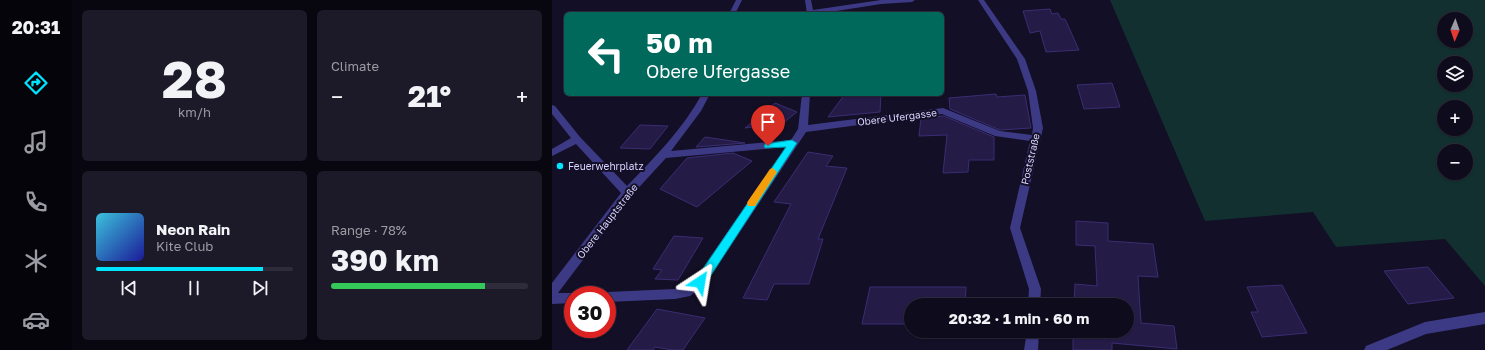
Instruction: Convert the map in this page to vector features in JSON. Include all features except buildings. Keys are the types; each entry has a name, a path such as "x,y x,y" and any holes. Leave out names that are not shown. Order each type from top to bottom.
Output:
{"street":[{"path":"733,12 739,0"},
{"path":"808,0 810,12"},
{"path":"822,12 881,2 912,0"},
{"name":"Poststraße","path":"981,0 1021,59 1032,91 1038,128 1015,228 1035,289 1034,298"},
{"name":"Obere Hauptstraße","path":"552,292 627,193 663,154 698,109 705,96"},
{"path":"616,297 675,294 686,292 700,282 792,143 803,129 806,96"},
{"path":"552,108 555,118 577,139 627,193"},
{"name":"Obere Ufergasse","path":"803,129 943,111 998,134 1035,139"},
{"path":"552,153 577,139"},
{"path":"663,154 792,143"},
{"path":"552,299 564,298"},
{"path":"1371,350 1425,328 1485,318"},
{"path":"1031,350 1032,338"}],"green space":[{"path":"1110,0 1485,0 1485,286 1445,239 1336,247 1313,212 1205,221"}],"slow traffic":[{"path":"752,203 773,172"}],"place":[{"name":"Feuerwehrplatz","path":"560,166"}],"route":[{"path":"700,282 792,143 768,146"}]}
